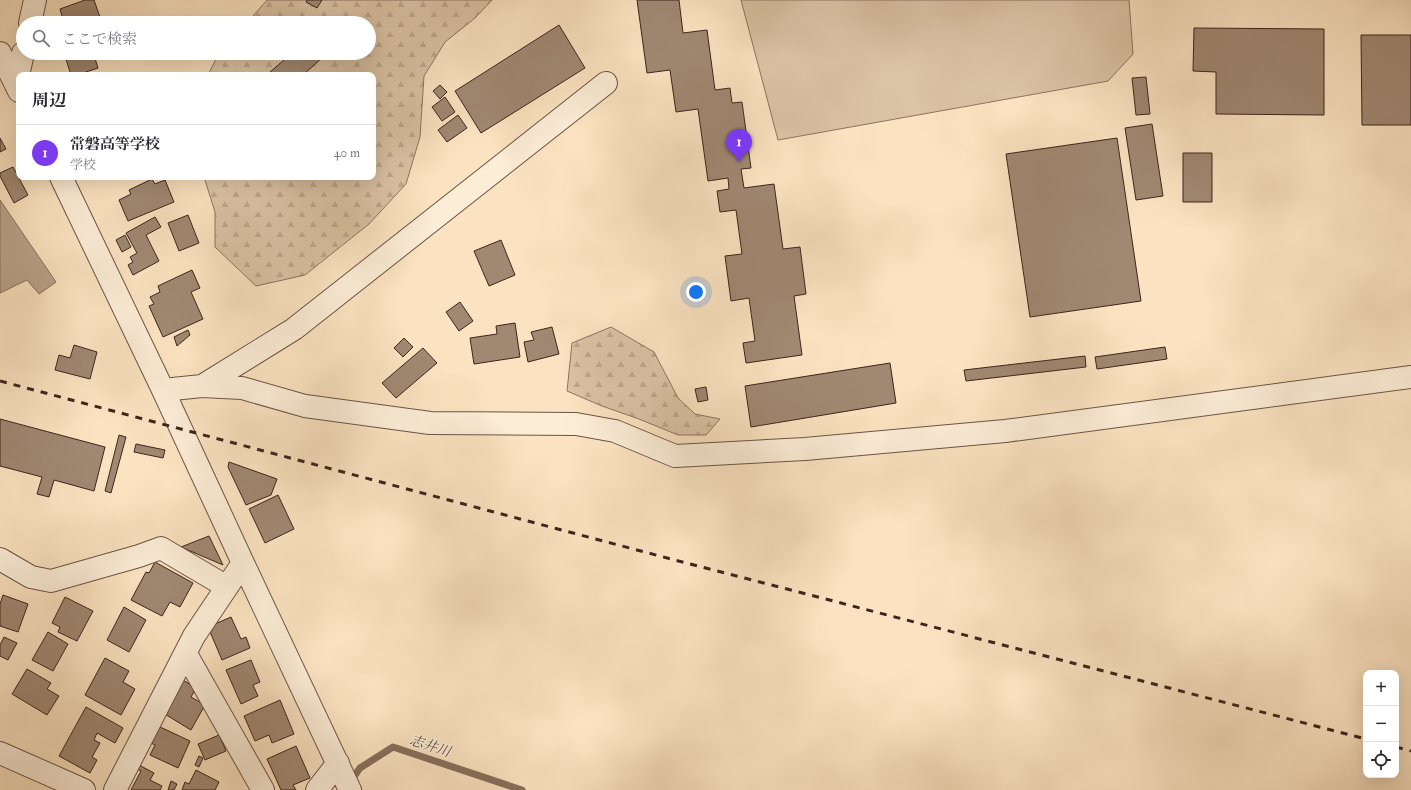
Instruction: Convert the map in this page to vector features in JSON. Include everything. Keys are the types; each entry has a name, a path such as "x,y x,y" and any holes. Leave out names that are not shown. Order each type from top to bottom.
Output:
{"street":[{"path":"32,16 35,0"},
{"path":"0,53 16,84"},
{"path":"20,72 22,60"},
{"path":"202,386 294,329 606,83"},
{"path":"61,180 163,390 350,790"},
{"path":"163,390 202,386 242,388 305,406 430,423 576,424 615,431 675,456 805,449 1005,431 1411,377"},
{"path":"0,559 32,577 51,581 139,556 161,548 227,587"},
{"path":"115,790 194,636 243,563"},
{"path":"186,654 263,790"},
{"path":"0,753 84,790"},
{"path":"318,790 338,763"}],"green space":[{"path":"267,0 492,0 475,18 445,42 424,76 420,137 406,184 369,224 305,275 256,286 215,247 215,212 205,180 376,180 376,72 210,72 216,60 376,60 376,16 253,16"},
{"path":"741,0 1129,0 1133,54 1108,81 778,140"},
{"path":"611,327 654,352 678,398 695,414 720,419 706,435 678,435 567,391 572,343"}],"shaded area":[{"path":"0,200 56,282 39,294 27,280 0,293"}],"building":[{"path":"85,0 94,0 100,16 62,16 60,9"},
{"path":"307,0 322,0 317,8 306,2"},
{"path":"637,0 679,0 683,33 707,30 715,90 730,88 732,103 742,102 751,168 741,169 744,188 774,184 783,249 800,247 806,294 794,296 802,355 746,363 743,343 755,341 749,298 731,301 725,256 742,254 736,210 720,212 717,191 729,189 728,178 708,181 698,109 676,112 670,70 647,73"},
{"path":"559,25 585,68 481,133 455,91"},
{"path":"1194,28 1324,29 1324,115 1216,114 1216,72 1193,71"},
{"path":"1361,35 1411,35 1411,125 1362,125"},
{"path":"66,60 96,60 98,68 86,72 70,72"},
{"path":"284,60 320,60 306,72 270,72"},
{"path":"1146,77 1150,114 1136,115 1132,78"},
{"path":"440,85 447,92 440,99 433,91"},
{"path":"445,97 455,112 442,121 432,107"},
{"path":"458,115 467,128 447,142 438,130"},
{"path":"1152,124 1163,196 1136,200 1125,128"},
{"path":"0,138 6,149 0,152"},
{"path":"1117,138 1141,301 1030,317 1006,154"},
{"path":"1183,153 1212,153 1212,202 1183,202"},
{"path":"13,167 16,173 16,180 20,180 28,195 14,203 0,176 0,173"},
{"path":"150,180 153,180 155,184 165,180 174,202 128,221 119,200 131,194 129,190"},
{"path":"188,215 199,243 179,251 168,223"},
{"path":"155,217 161,227 146,235 159,261 133,275 128,265 133,262 130,257 137,253 126,233"},
{"path":"125,235 131,247 122,252 116,240"},
{"path":"501,240 515,275 489,286 474,251"},
{"path":"192,270 200,288 191,292 203,319 163,337 149,306 154,304 150,297 160,292 158,286"},
{"path":"460,302 473,321 459,331 446,312"},
{"path":"515,323 520,357 474,364 470,338 497,334 496,326"},
{"path":"552,327 559,354 528,362 524,342 534,340 531,332"},
{"path":"188,330 190,335 177,346 174,337"},
{"path":"404,338 413,347 403,357 394,348"},
{"path":"74,345 97,352 90,379 55,370 59,355 70,358"},
{"path":"1165,347 1167,359 1097,369 1095,357"},
{"path":"423,348 437,363 396,398 382,383"},
{"path":"1085,356 1086,367 966,381 964,370"},
{"path":"890,363 896,403 751,427 745,386"},
{"path":"706,387 708,400 698,402 695,389"},
{"path":"0,419 105,447 94,491 54,480 49,497 37,494 42,477 0,466"},
{"path":"119,435 126,437 111,493 105,491"},
{"path":"136,444 165,450 163,458 134,452"},
{"path":"229,462 277,479 271,495 246,505 228,467"},
{"path":"278,495 294,529 265,543 249,509"},
{"path":"209,536 223,565 181,547"},
{"path":"155,562 193,583 180,607 170,602 162,616 131,600 146,572 149,573"},
{"path":"3,595 28,604 18,632 0,626 0,604"},
{"path":"65,597 93,611 77,641 58,632 60,627 52,623"},
{"path":"124,607 146,620 129,652 107,640"},
{"path":"231,617 241,639 246,637 250,648 222,660 208,627"},
{"path":"48,632 68,644 53,671 32,660"},
{"path":"4,637 17,643 8,660 0,656 0,645"},
{"path":"105,658 129,671 123,682 135,689 121,715 85,695"},
{"path":"251,660 260,682 253,685 258,696 241,704 226,670"},
{"path":"27,669 51,683 47,689 59,696 47,715 12,694"},
{"path":"183,680 196,688 191,697 205,705 191,730 163,713"},
{"path":"280,700 294,734 272,743 269,735 255,741 244,716"},
{"path":"86,707 123,728 115,743 97,733 94,740 100,743 92,757 97,760 90,773 59,756"},
{"path":"158,726 190,741 178,768 150,755 155,745 151,743"},
{"path":"219,735 226,751 205,760 198,744"},
{"path":"296,746 310,778 293,785 296,790 281,790 267,759"},
{"path":"199,756 203,758 199,767 195,765"},
{"path":"139,765 154,773 150,780 162,786 160,790 131,790 141,771 137,769"},
{"path":"196,770 219,782 215,790 182,790 185,782 189,784"},
{"path":"171,781 177,784 174,790 168,790"}],"waterway":[{"name":"志井川","path":"350,782 360,768 393,747 522,790"}],"railway":[{"path":"0,381 671,559 1363,738"},
{"path":"1399,748 1411,751"}],"place":[{"name":"常磐高等学校","path":"739,162"}]}
